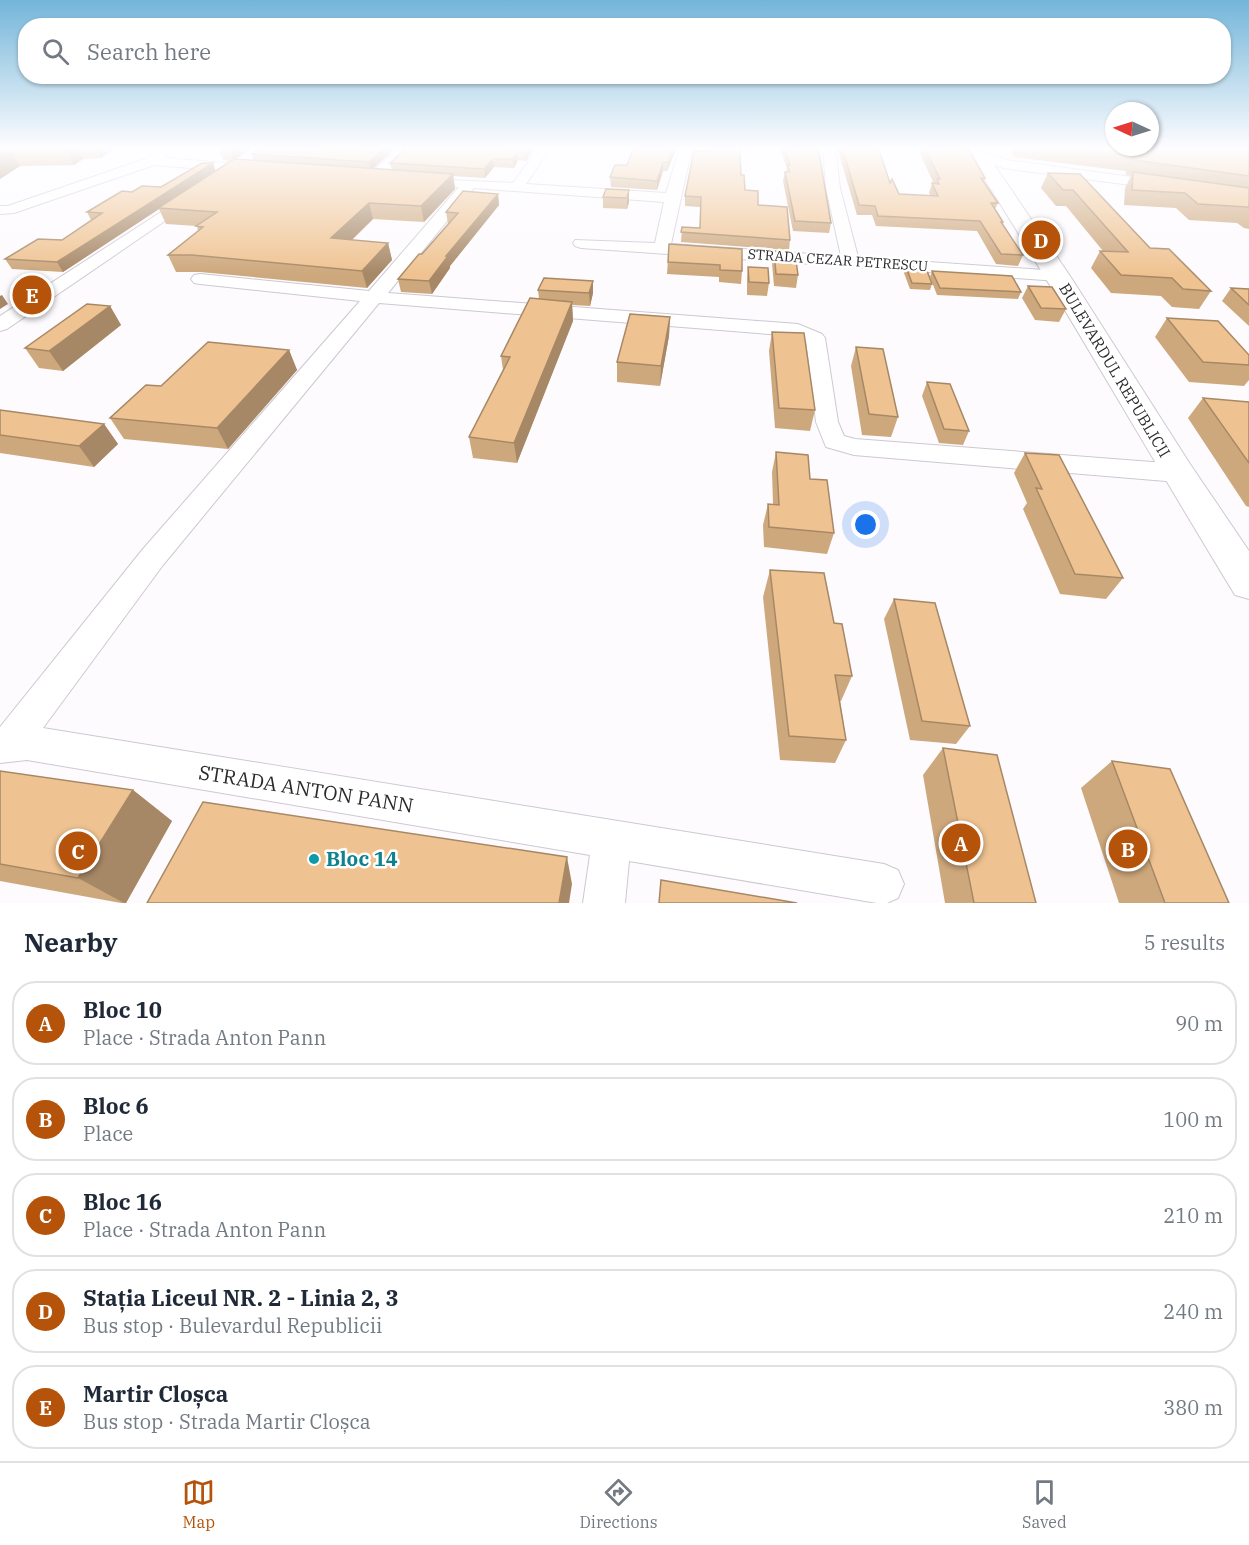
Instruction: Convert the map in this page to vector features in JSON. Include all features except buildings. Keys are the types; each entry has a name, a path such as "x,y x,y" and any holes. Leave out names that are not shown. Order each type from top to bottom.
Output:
{"main road":[{"name":"BULEVARDUL REPUBLICII","path":"1003,189 1178,473 1249,583"}],"street":[{"path":"3,212 70,189"},
{"path":"0,325 202,189"},
{"path":"4,745 153,557 374,297 453,189"},
{"path":"547,189 672,198"},
{"path":"662,248 674,189"},
{"path":"833,189 850,260"},
{"name":"STRADA CEZAR PETRESCU","path":"581,243 1058,276"},
{"path":"200,279 374,297 798,330 815,338 827,422 834,441 854,447 1178,473"},
{"name":"STRADA ANTON PANN","path":"4,745 39,745 884,884"},
{"path":"604,903 612,840"}],"place":[{"name":"Stația Liceul NR. 2 - Linia 2, 3","path":"1041,240"},
{"name":"Martir Cloșca","path":"32,295"},
{"name":"Bloc 10","path":"961,843"},
{"name":"Bloc 6","path":"1128,849"},
{"name":"Bloc 16","path":"78,851"},
{"name":"Bloc 14","path":"314,859"}]}
